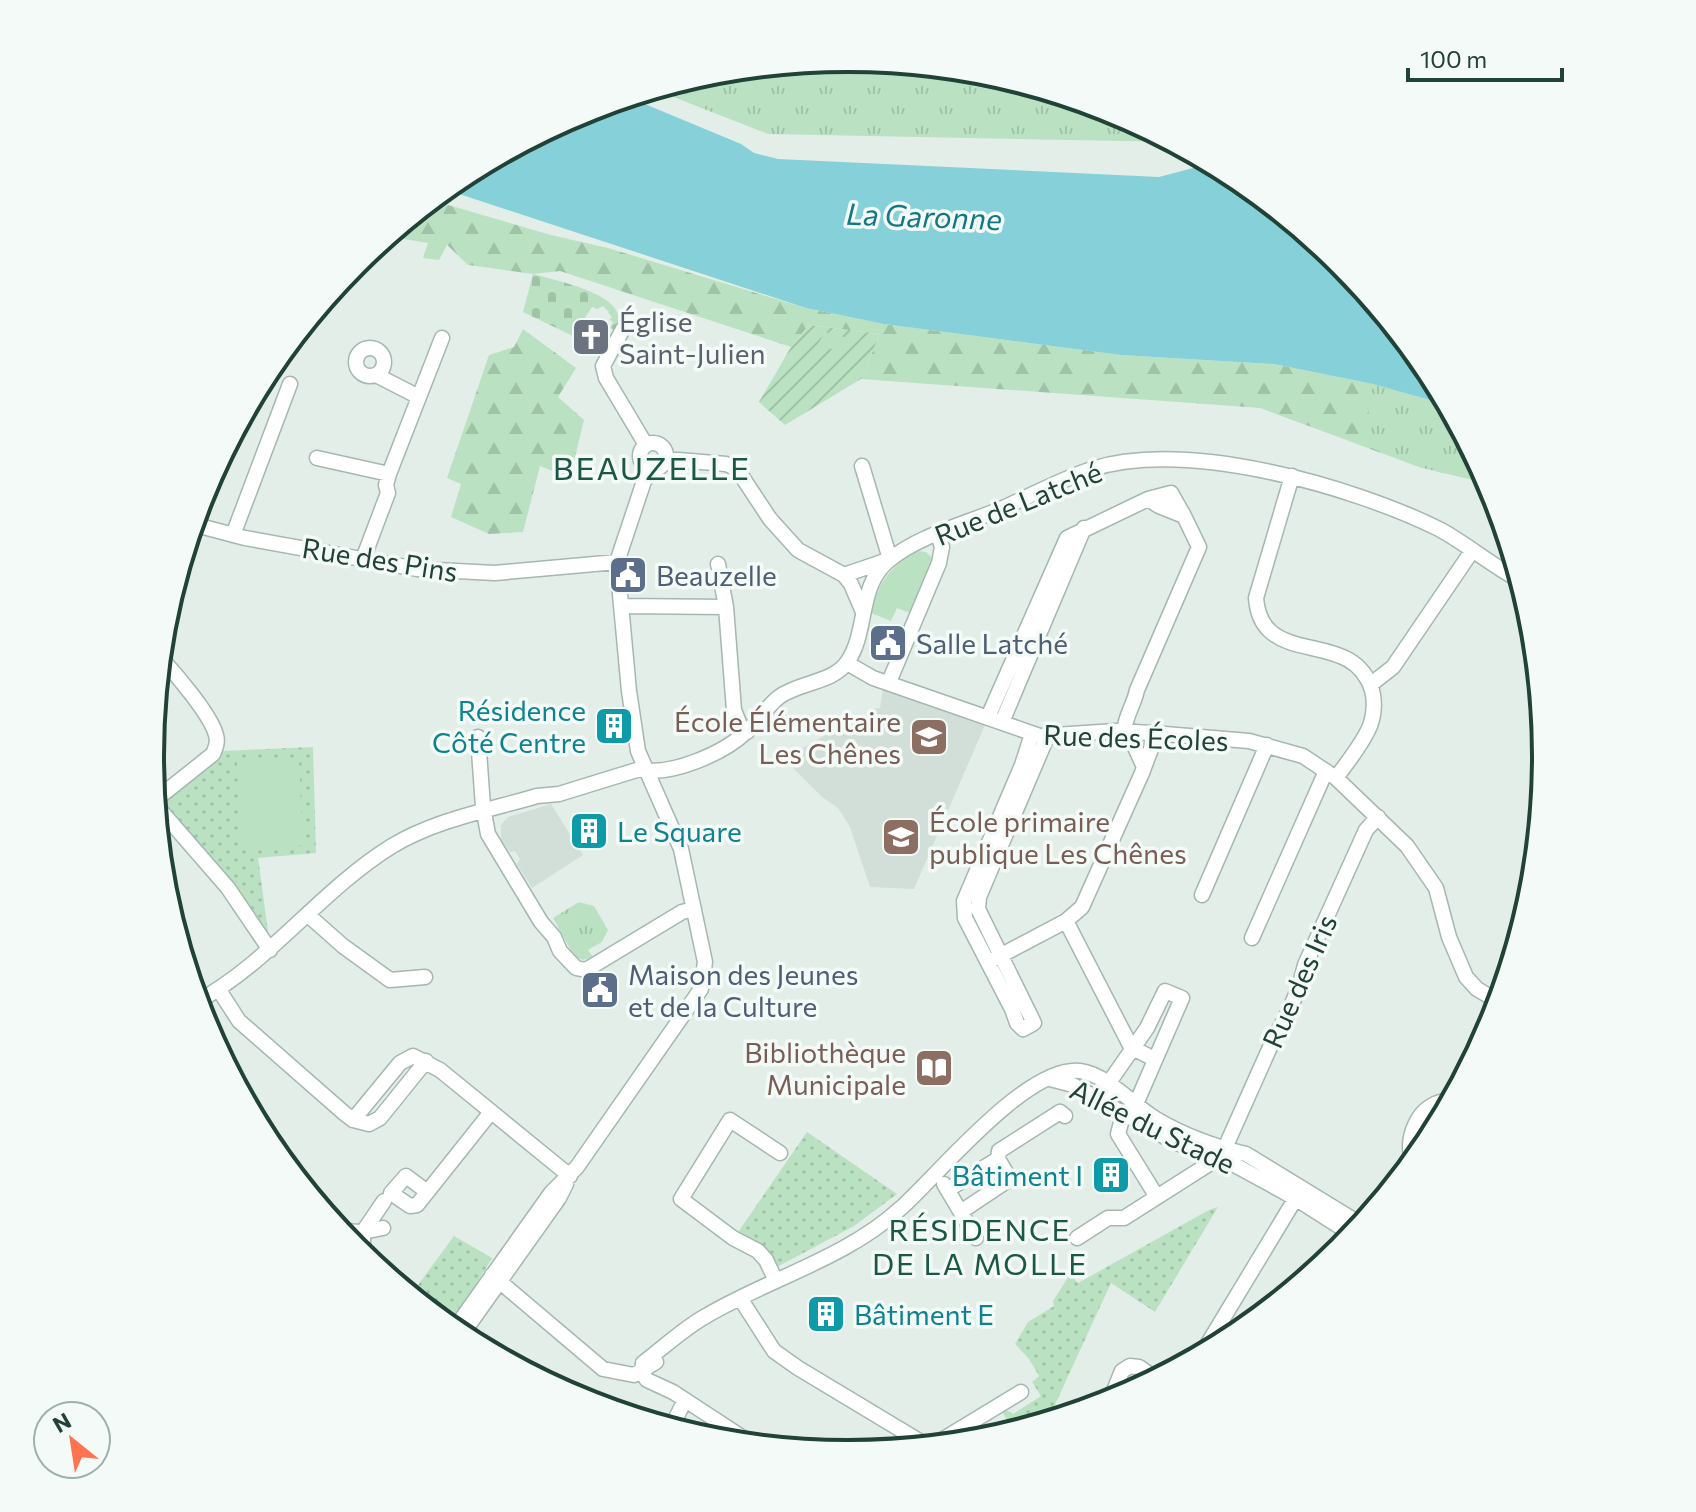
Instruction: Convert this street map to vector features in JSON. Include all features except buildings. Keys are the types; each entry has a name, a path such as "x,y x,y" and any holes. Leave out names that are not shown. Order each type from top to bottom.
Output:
{"street":[{"path":"623,329 603,366 606,378 646,445"},
{"path":"363,559 388,493 389,474 442,338"},
{"path":"376,375 419,397"},
{"path":"233,535 290,384"},
{"path":"468,1325 551,1193 570,1176 701,989 705,962 681,849 638,751 633,728 617,562 644,481 666,459 661,446 646,445 640,451 640,460 645,467 654,469"},
{"path":"317,458 389,474"},
{"path":"666,459 726,464 737,469 770,519 798,550 844,575 863,612"},
{"name":"Rue de Latché","path":"844,575 890,559 938,534 1093,469 1116,464 1190,461 1292,476 1375,502 1439,530 1507,572"},
{"path":"208,996 270,950 358,870 390,847 421,831 483,811 537,796 559,794 640,769 665,769 712,755 747,732 779,696 834,673 847,663 876,574 890,559 862,466"},
{"path":"1252,938 1331,774 1371,723 1374,697 1363,673 1345,658 1271,632 1257,610 1256,598 1292,476"},
{"path":"995,720 1067,538 1148,499 1184,516 1199,547 1127,714 1151,749 1082,907 1066,921 994,959 965,918 964,901 1003,824 1040,736"},
{"name":"Rue des Pins","path":"203,527 417,569 495,573 617,562"},
{"path":"889,682 939,563 942,547 938,534"},
{"path":"1370,685 1393,667 1472,551"},
{"path":"718,564 726,607 734,710 740,725 747,732"},
{"path":"621,606 726,607"},
{"name":"Rue des Écoles","path":"847,663 873,678 1040,736 1139,732 1249,741 1303,756 1331,774 1407,846 1436,888 1449,937 1466,977 1488,996"},
{"path":"165,794 213,754 217,743 216,732 208,719 170,670"},
{"path":"478,737 483,811 488,834 560,951 576,968 586,970 682,912 694,909"},
{"path":"1202,895 1267,745"},
{"path":"167,816 228,888 270,950"},
{"name":"Rue des Iris","path":"1220,1153 1285,1021 1301,985 1305,965 1366,830 1378,817"},
{"path":"308,915 343,946 390,980 425,977"},
{"path":"1066,921 1131,1047 1154,1059"},
{"path":"219,990 239,1021 353,1120 369,1124 380,1118 426,1061 570,1176"},
{"path":"1108,1104 1108,1084 1147,1028 1165,991 1182,998 1136,1104 1123,1115 1118,1134 1157,1197"},
{"name":"Allée du Stade","path":"1050,1079 1082,1071 1108,1084 1156,1119 1220,1153 1233,1164 1351,1219"},
{"path":"496,1278 603,1369 634,1375 703,1317 874,1231 1009,1101 1029,1087 1050,1079"},
{"name":"Allée du Stade","path":"1050,1079 1073,1085 1174,1142 1220,1153"},
{"path":"1410,1146 1414,1127 1428,1108 1438,1102"},
{"path":"426,1191 491,1112"},
{"path":"962,1211 1010,1179 998,1159 999,1151 1060,1112 1065,1116"},
{"path":"776,1281 758,1251 733,1238 681,1199 730,1120 780,1153"},
{"path":"1077,1238 1108,1218 1124,1218 1220,1153"},
{"path":"949,1189 998,1159"},
{"path":"935,1175 949,1189 976,1238"},
{"path":"1214,1334 1298,1193"},
{"name":"Allée du Stade","path":"1298,1193 1343,1228"},
{"path":"363,1239 363,1232 384,1201"},
{"path":"356,1232 383,1228"},
{"path":"462,1320 496,1278"},
{"path":"740,1298 774,1351 912,1437"},
{"path":"646,1366 647,1380 679,1396 730,1429"},
{"path":"1116,1385 1122,1371 1130,1366 1145,1372"},
{"path":"957,1431 1021,1392"},
{"path":"674,1418 679,1396"}],"shaded area":[{"path":"883,689 985,725 914,889 870,887 850,827 838,808 822,797 784,759 862,714 869,717 869,709 880,708"},
{"path":"551,804 583,855 532,888 517,864 520,859 515,851 510,852 501,839 501,825 508,817"}],"green space":[{"path":"803,73 893,73 981,85 1025,95 1068,108 1148,142 768,134 669,95 715,85"},
{"path":"445,204 608,248 806,308 884,324 1121,355 1274,364 1373,384 1432,400 1474,480 1419,467 1260,408 861,379 880,334 809,325 791,347 560,271 533,274 468,265 447,245 439,260 423,258 428,243 401,239"},
{"path":"533,274 597,294 608,301 619,319 617,331 610,328 613,322 609,319 612,318 608,312 610,310 603,306 597,309 592,307 583,321 587,325 581,330 576,343 573,341 575,337 523,312"},
{"path":"809,325 880,334 861,379 785,425 759,402 791,347"},
{"path":"523,329 576,368 558,397 584,420 570,478 540,466 523,532 489,534 451,517 461,484 447,478 489,355 514,347"},
{"path":"825,332 851,339 844,354 818,344"},
{"path":"1373,384 1432,400 1474,480 1419,467 1364,445"},
{"path":"919,551 931,557 931,565 910,613 897,608 891,621 871,613 887,576"},
{"path":"313,747 316,853 258,858 268,931 264,932 166,808 165,802 222,751"},
{"path":"299,759 303,845 241,848 237,762"},
{"path":"579,902 594,906 608,930 602,942 588,950 593,957 583,960 574,956 553,918"},
{"path":"807,1132 897,1194 854,1226 775,1268 736,1235"},
{"path":"1218,1207 1155,1312 1111,1283 1053,1408 1008,1421 1001,1410 1013,1414 1041,1396 1032,1382 1039,1376 1015,1344 1028,1322 1054,1306 1053,1301 1070,1274 1078,1283"},
{"path":"454,1236 492,1258 456,1317 415,1285"}],"water":[{"name":"La Garonne","path":"643,103 741,144 754,153 778,159 1159,177 1196,167 1264,213 1332,272 1391,340 1432,400 1373,384 1274,364 1121,355 884,324 806,308 459,194 545,143"}],"place":[{"name":"Église Saint-Julien","path":"591,337"},
{"name":"Beauzelle","path":"628,575"},
{"name":"Salle Latché","path":"888,643"},
{"name":"Résidence Côté Centre","path":"614,726"},
{"name":"École Élémentaire Les Chênes","path":"929,737"},
{"name":"Le Square","path":"589,831"},
{"name":"École primaire publique Les Chênes","path":"901,837"},
{"name":"Maison des Jeunes et de la Culture","path":"600,990"},
{"name":"Bibliothèque Municipale","path":"934,1068"},
{"name":"Bâtiment I","path":"1111,1175"},
{"name":"Bâtiment E","path":"826,1314"}],"district":[{"name":"BEAUZELLE","path":"652,467"},
{"name":"RÉSIDENCE DE LA MOLLE","path":"980,1245"}]}
